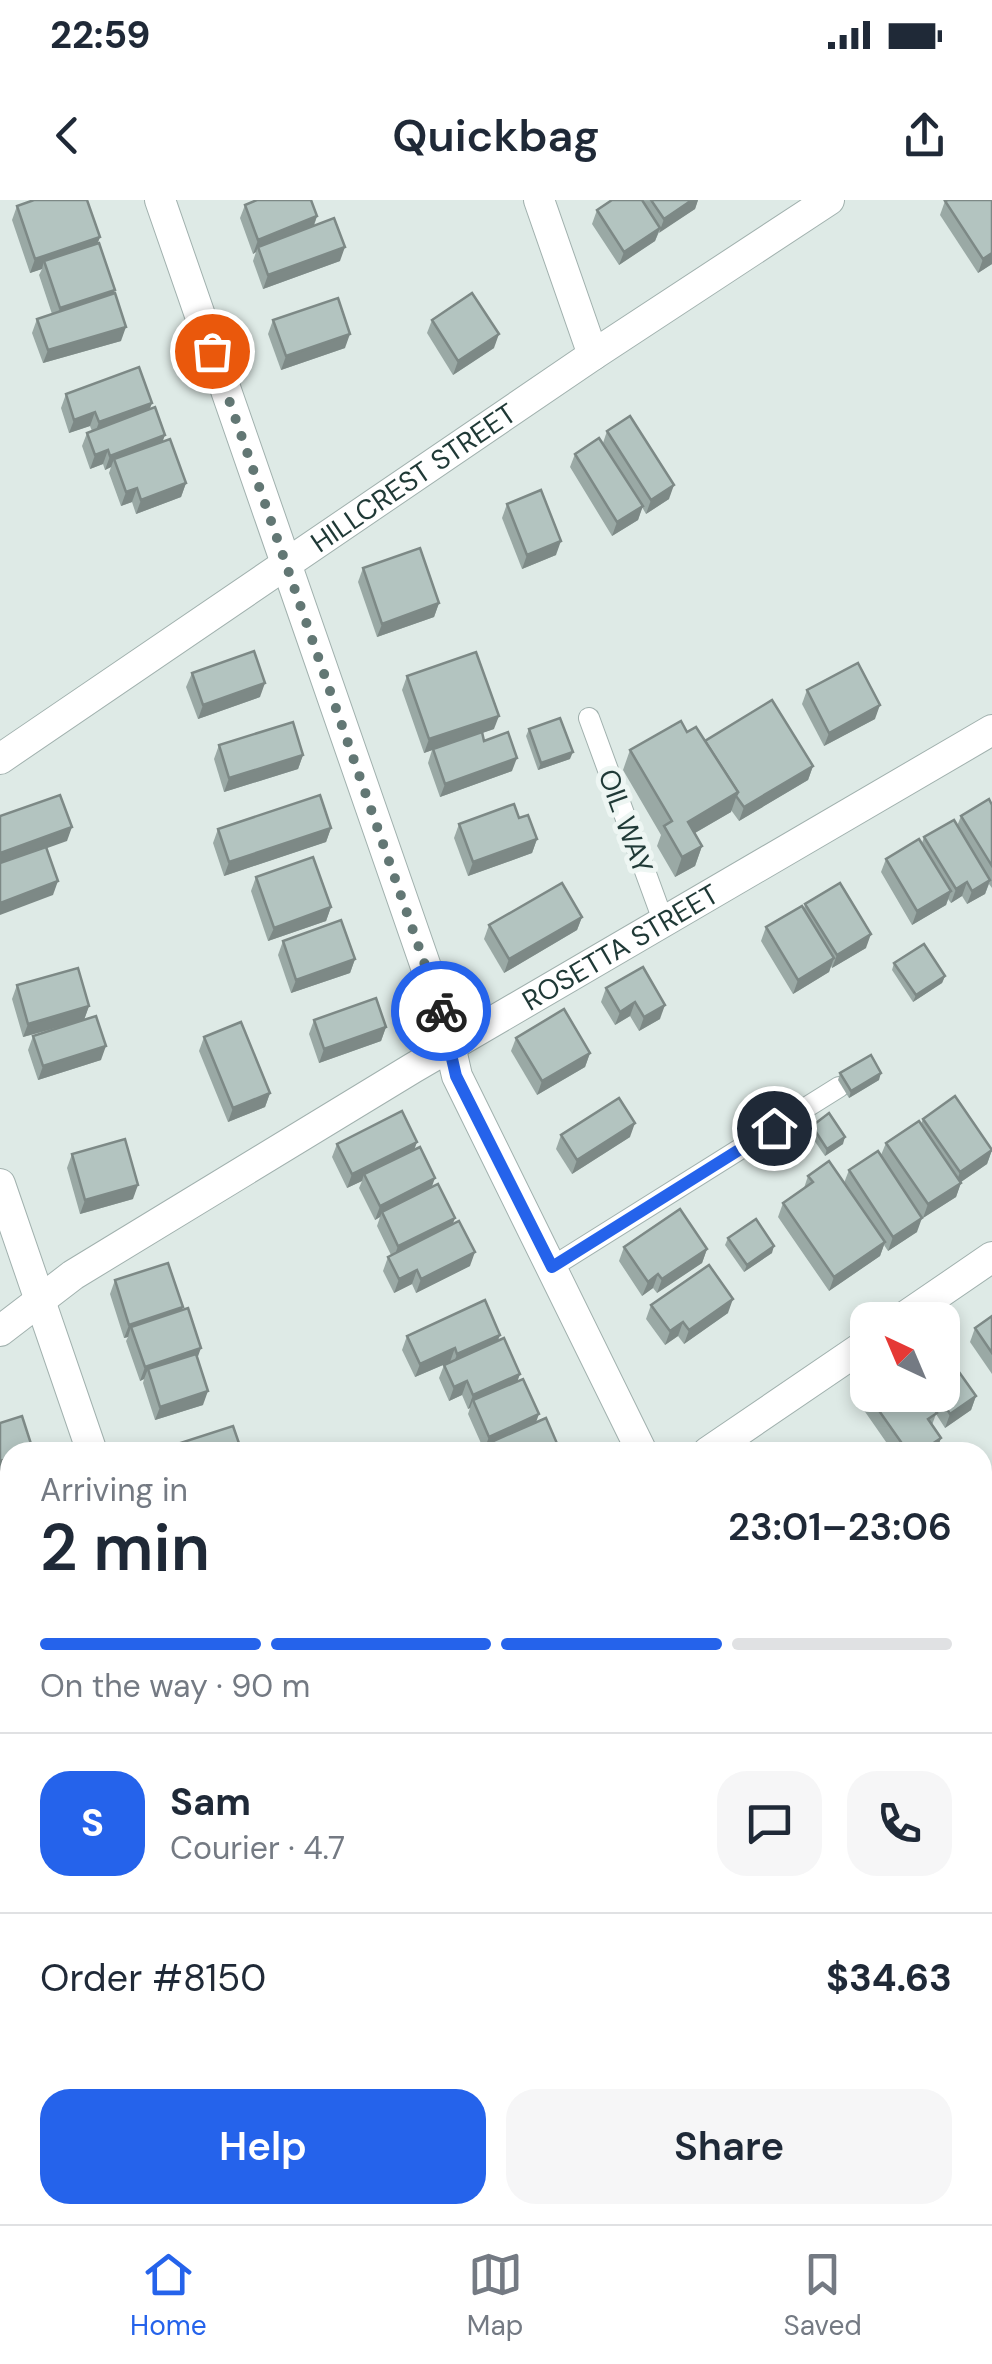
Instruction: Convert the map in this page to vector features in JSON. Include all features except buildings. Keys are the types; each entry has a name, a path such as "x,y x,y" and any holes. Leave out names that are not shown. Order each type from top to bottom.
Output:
{"street":[{"path":"160,200 438,1000 456,1076 637,1442"},
{"path":"539,200 593,355"},
{"name":"HILLCREST STREET","path":"0,759 593,355 829,200"},
{"name":"ROSETTA STREET","path":"0,1332 73,1275 450,1046 992,730"},
{"path":"0,1184 89,1442"},
{"path":"926,1302 992,1256"},
{"path":"723,1442 850,1355"}],"lane":[{"name":"OIL WAY","path":"588,718 664,923"},
{"path":"552,1267 839,1086"}],"way so far":[{"path":"212,351 441,1011"}],"route":[{"path":"441,1011 456,1076 552,1267 774,1128"}]}
